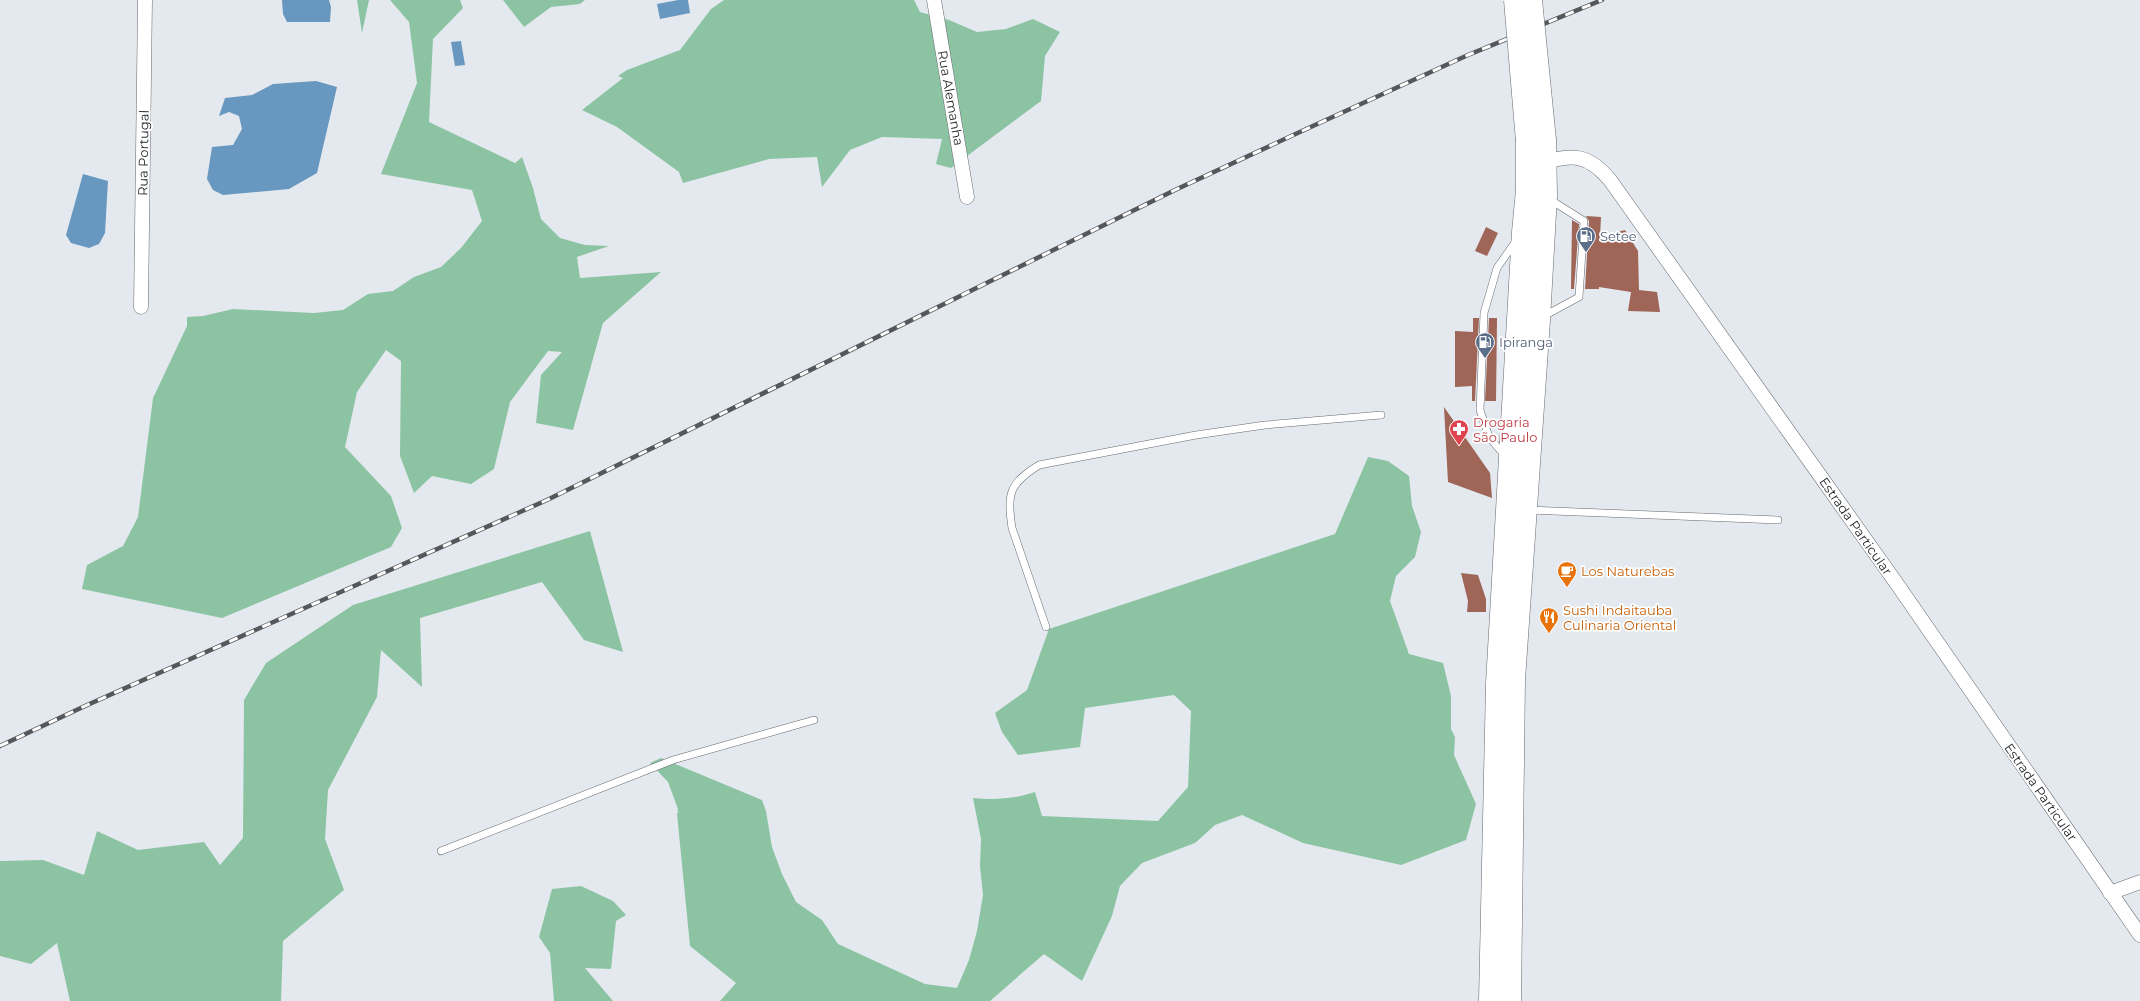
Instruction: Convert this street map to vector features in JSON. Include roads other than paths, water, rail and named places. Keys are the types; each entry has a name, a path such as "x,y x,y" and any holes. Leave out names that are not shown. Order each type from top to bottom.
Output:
{"main road":[{"path":"1515,0 1536,140"},
{"path":"1490,1001 1498,684 1509,462 1523,232 1536,164 1530,0"},
{"path":"1510,1001 1514,680 1546,196 1536,164"}],"street":[{"name":"Rua Portugal","path":"141,307 145,0"},
{"name":"Rua Alemanha","path":"934,0 967,197"},
{"name":"Estrada Particular","path":"1536,164 1559,158 1575,157 1587,160 1599,167 1610,180 1901,590 2140,935"},
{"path":"2110,893 2140,882"}],"lane":[{"path":"1539,320 1579,297 1584,221 1546,196"},
{"path":"1509,462 1489,437 1480,410 1484,313 1497,268 1523,232"},
{"path":"1046,627 1012,528 1010,512 1010,497 1014,486 1021,477 1039,465 1211,432 1265,425 1381,415"},
{"path":"1526,510 1778,520"},
{"path":"441,850 673,760 814,720"}],"water":[{"path":"282,0 329,0 331,7 330,22 287,22 283,14"},
{"path":"678,0 688,0 690,13 660,19 657,4"},
{"path":"461,41 465,65 455,66 451,42"},
{"path":"316,81 337,87 317,173 289,189 223,195 213,190 207,179 212,147 233,145 242,129 239,116 229,112 219,116 225,98 252,95 273,84"},
{"path":"83,174 108,181 105,233 99,244 89,248 71,243 66,235"}],"railway":[{"path":"0,746 85,706 547,500 1175,190 1468,55 1602,0"}],"place":[{"name":"Setee","path":"1586,253"},
{"name":"Ipiranga","path":"1485,359"},
{"name":"Drogaria São Paulo","path":"1459,446"},
{"name":"Los Naturebas","path":"1567,588"},
{"name":"Sushi Indaitauba Culinaria Oriental","path":"1549,634"}]}
